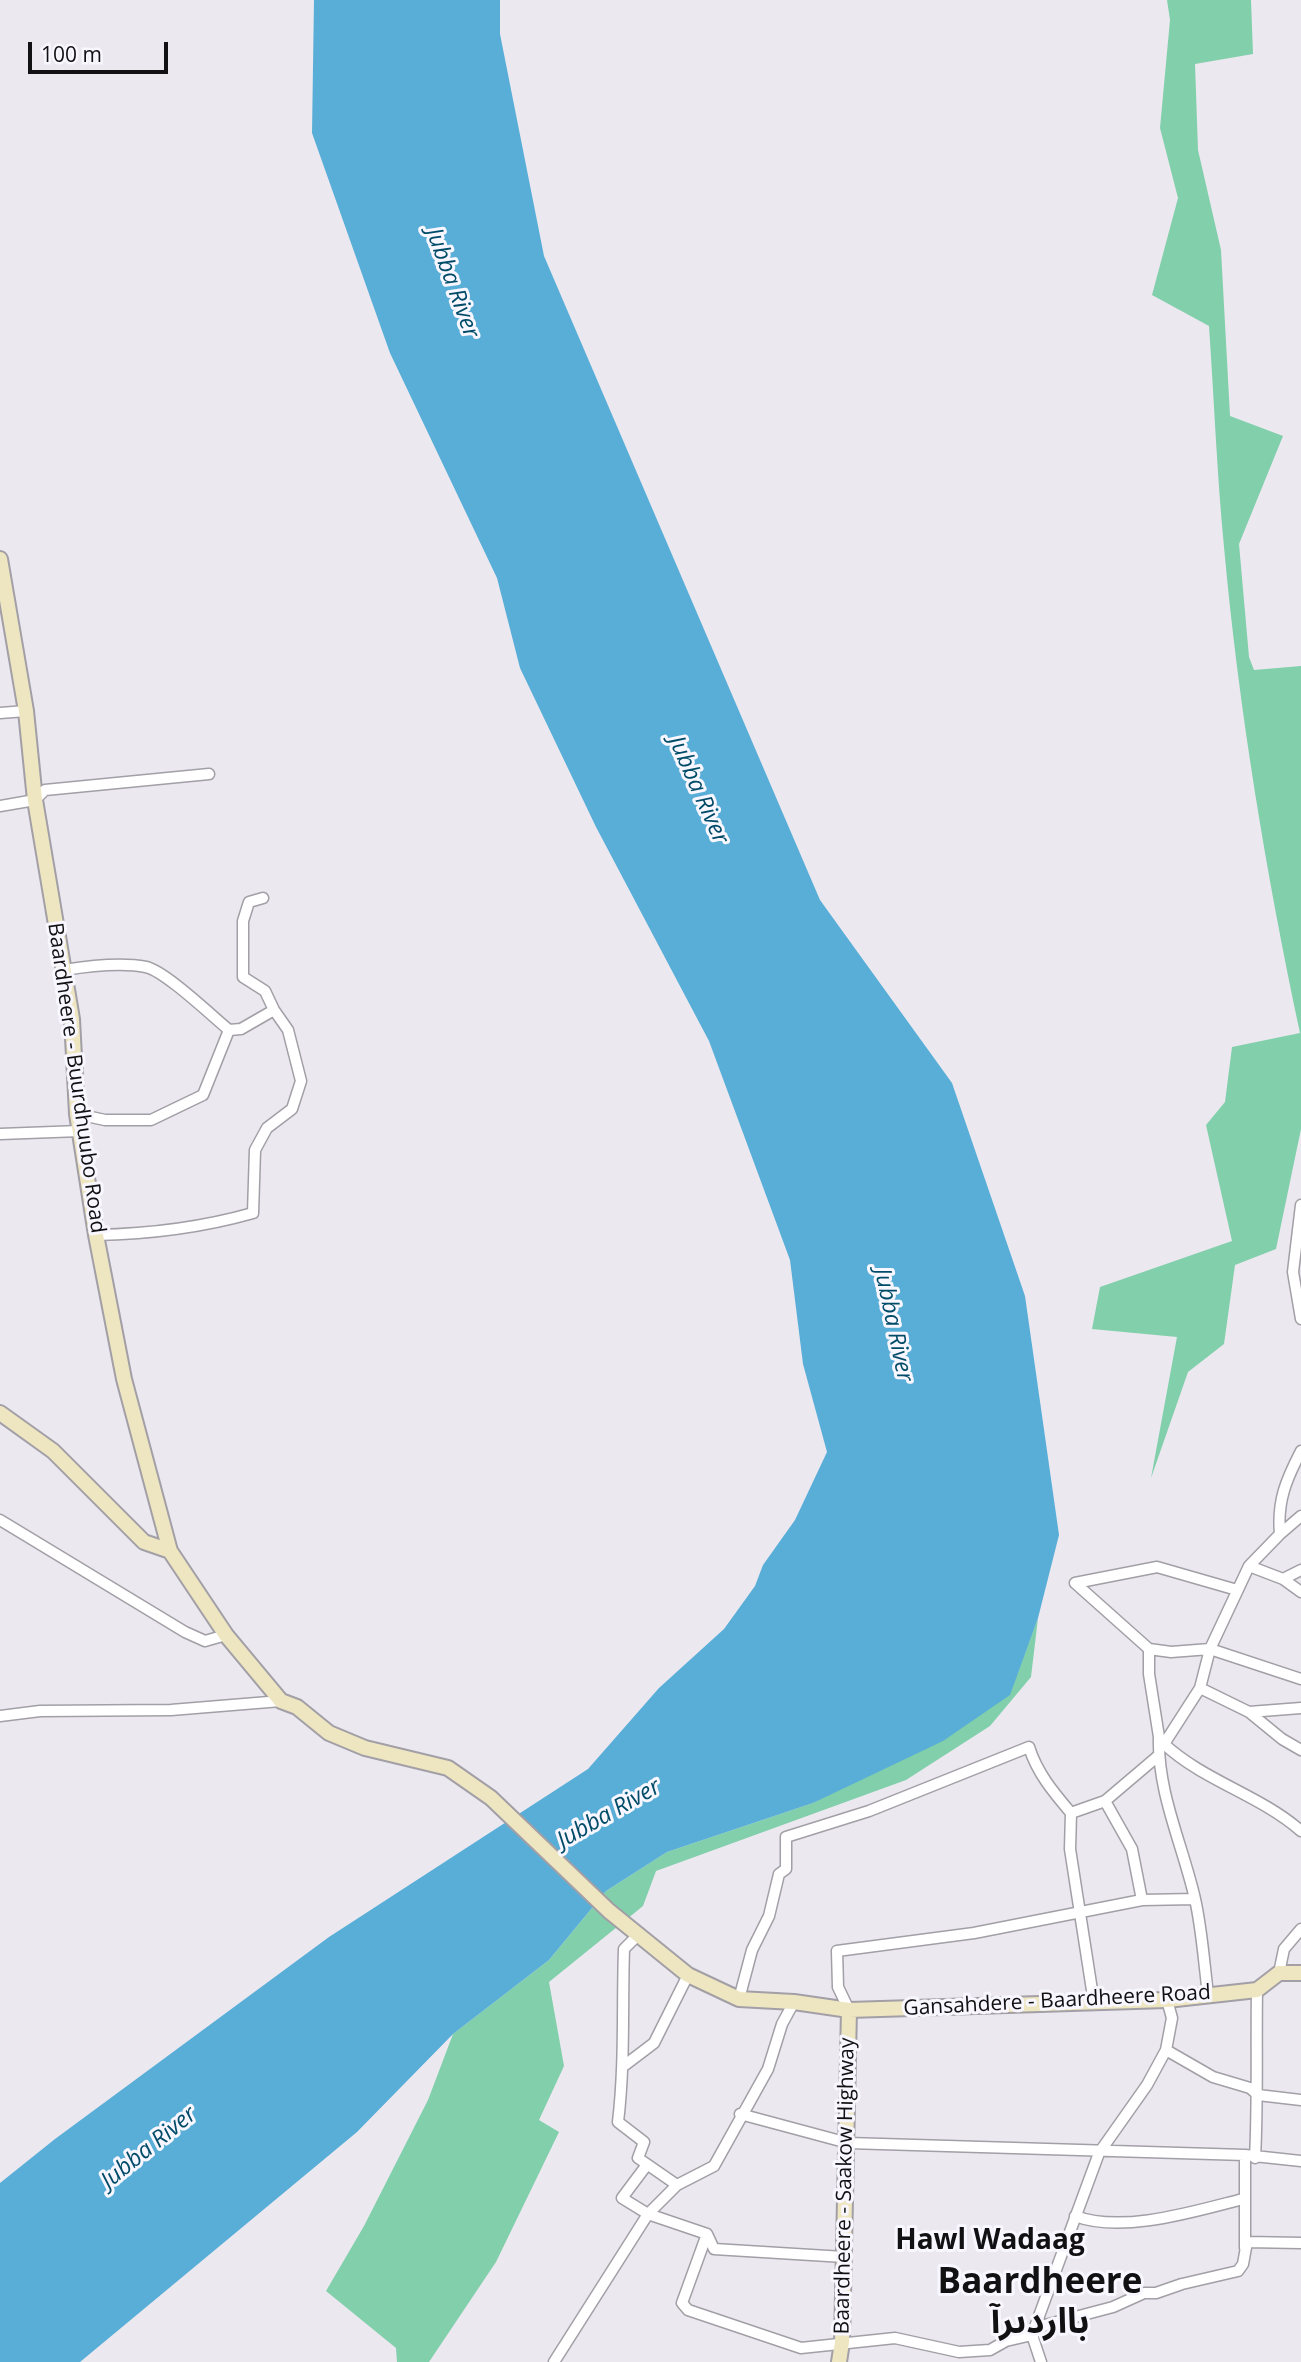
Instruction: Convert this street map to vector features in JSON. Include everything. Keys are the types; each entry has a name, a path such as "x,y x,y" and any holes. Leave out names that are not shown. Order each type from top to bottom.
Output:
{"main road":[{"name":"Baardheere - Buurdhuubo Road","path":"0,558 3,598 26,711 35,800 72,1019 77,1114 96,1235 124,1379 170,1551"},
{"path":"0,1413 53,1451 144,1542 170,1551 226,1635 281,1702 298,1707 329,1733 365,1748 448,1768 491,1798 609,1911 688,1975 739,1999"},
{"path":"1257,1990 1279,1973 1301,1973"},
{"name":"Gansahdere - Baardheere Road","path":"739,1999 794,2002 849,2010 1167,2000 1257,1990"},
{"name":"Baardheere - Saakow Highway","path":"839,2362 842,2342 848,2143 849,2010"}],"street":[{"path":"0,713 26,711"},
{"path":"0,806 35,800 45,790 209,774"},
{"path":"96,1235 148,1234 206,1226 253,1213 255,1150 267,1128 292,1110 301,1082 288,1030 274,1010 265,990 243,977 243,921 249,902 263,898"},
{"path":"64,971 93,965 146,967 172,984 229,1030 241,1029 274,1010"},
{"path":"77,1114 105,1120 152,1120 203,1095 229,1030"},
{"path":"0,1134 80,1131"},
{"path":"1301,1205 1293,1272 1301,1318"},
{"path":"1280,1534 1278,1513 1282,1490 1301,1451"},
{"path":"1208,1994 1195,1899 1175,1834 1158,1756 1162,1741 1200,1688 1210,1649 1249,1566 1301,1517"},
{"path":"0,1520 185,1632 205,1641 226,1635"},
{"path":"1249,1566 1283,1579 1301,1592"},
{"path":"1237,1590 1157,1567 1075,1583 1149,1649 1171,1652 1210,1649 1301,1679"},
{"path":"1283,1579 1301,1570"},
{"path":"1149,1649 1149,1674 1162,1741 1183,1762 1282,1815 1301,1831"},
{"path":"1200,1688 1249,1712 1282,1740 1301,1750"},
{"path":"0,1716 40,1711 171,1710 281,1702"},
{"path":"1249,1712 1301,1708"},
{"path":"739,1999 752,1950 769,1916 779,1874 786,1869 786,1837 869,1811 1029,1748 1033,1762 1049,1788 1071,1813 1070,1849 1094,2003"},
{"path":"1071,1813 1105,1801 1158,1756"},
{"path":"1105,1801 1132,1849 1142,1900"},
{"path":"849,2010 838,1987 837,1951 867,1950 1082,1914 1142,1900 1195,1899"},
{"path":"1279,1973 1284,1949 1301,1929"},
{"path":"638,1935 624,1949 622,2028 625,2065 618,2122 644,2142 638,2158 677,2185"},
{"path":"625,2065 654,2043 688,1975"},
{"path":"1245,2255 1242,2199 1258,2095 1255,2065 1257,1990"},
{"path":"1041,2362 1032,2334 1099,2153 1147,2085 1166,2050 1172,2018 1167,2000"},
{"path":"554,2362 648,2214 677,2185 714,2166 740,2114 768,2069 782,2024 794,2002"},
{"path":"1166,2050 1213,2077 1250,2088 1258,2095 1301,2100"},
{"path":"740,2114 848,2143 1301,2161"},
{"path":"646,2166 622,2198 648,2214 707,2234 715,2249 844,2257"},
{"path":"1075,2216 1109,2222 1161,2218 1242,2199"},
{"path":"707,2234 682,2303 688,2310 801,2348 895,2338 959,2352 990,2350 1006,2341 1032,2334 1045,2325 1113,2307 1144,2293 1156,2293 1238,2271 1247,2242 1301,2243"}],"green space":[{"path":"1167,0 1251,0 1253,54 1195,64 1198,150 1221,250 1230,416 1283,436 1239,544 1249,657 1254,670 1301,666 1301,1129 1276,1249 1235,1265 1224,1344 1188,1372 1151,1478 1177,1337 1092,1329 1100,1287 1232,1241 1206,1125 1225,1102 1232,1047 1300,1033 1265,852 1237,670 1222,520 1209,326 1152,295 1178,198 1160,128 1170,20"},
{"path":"1038,1618 1031,1677 990,1726 906,1780 656,1871 643,1906 549,1982 564,2066 539,2120 559,2132 496,2262 429,2362 397,2362 396,2348 326,2291 364,2226 428,2100 453,2034 549,1960 606,1891 667,1852 813,1803 1009,1695"}],"water":[{"name":"Jubba River","path":"314,0 500,0 500,34 544,256 820,900 952,1083 1025,1296 1059,1535 1038,1618 1010,1695 943,1741 813,1803 667,1852 606,1891 549,1960 453,2034 357,2132 80,2362 0,2362 0,2183 55,2139 329,1937 588,1769 659,1688 724,1629 755,1586 763,1565 795,1520 827,1452 803,1364 790,1260 709,1041 596,827 520,668 497,578 390,353 312,133"}],"district":[{"name":"Hawl Wadaag","path":"990,2241"},
{"name":"Baardheere بااردىرآ","path":"1040,2303"}]}
